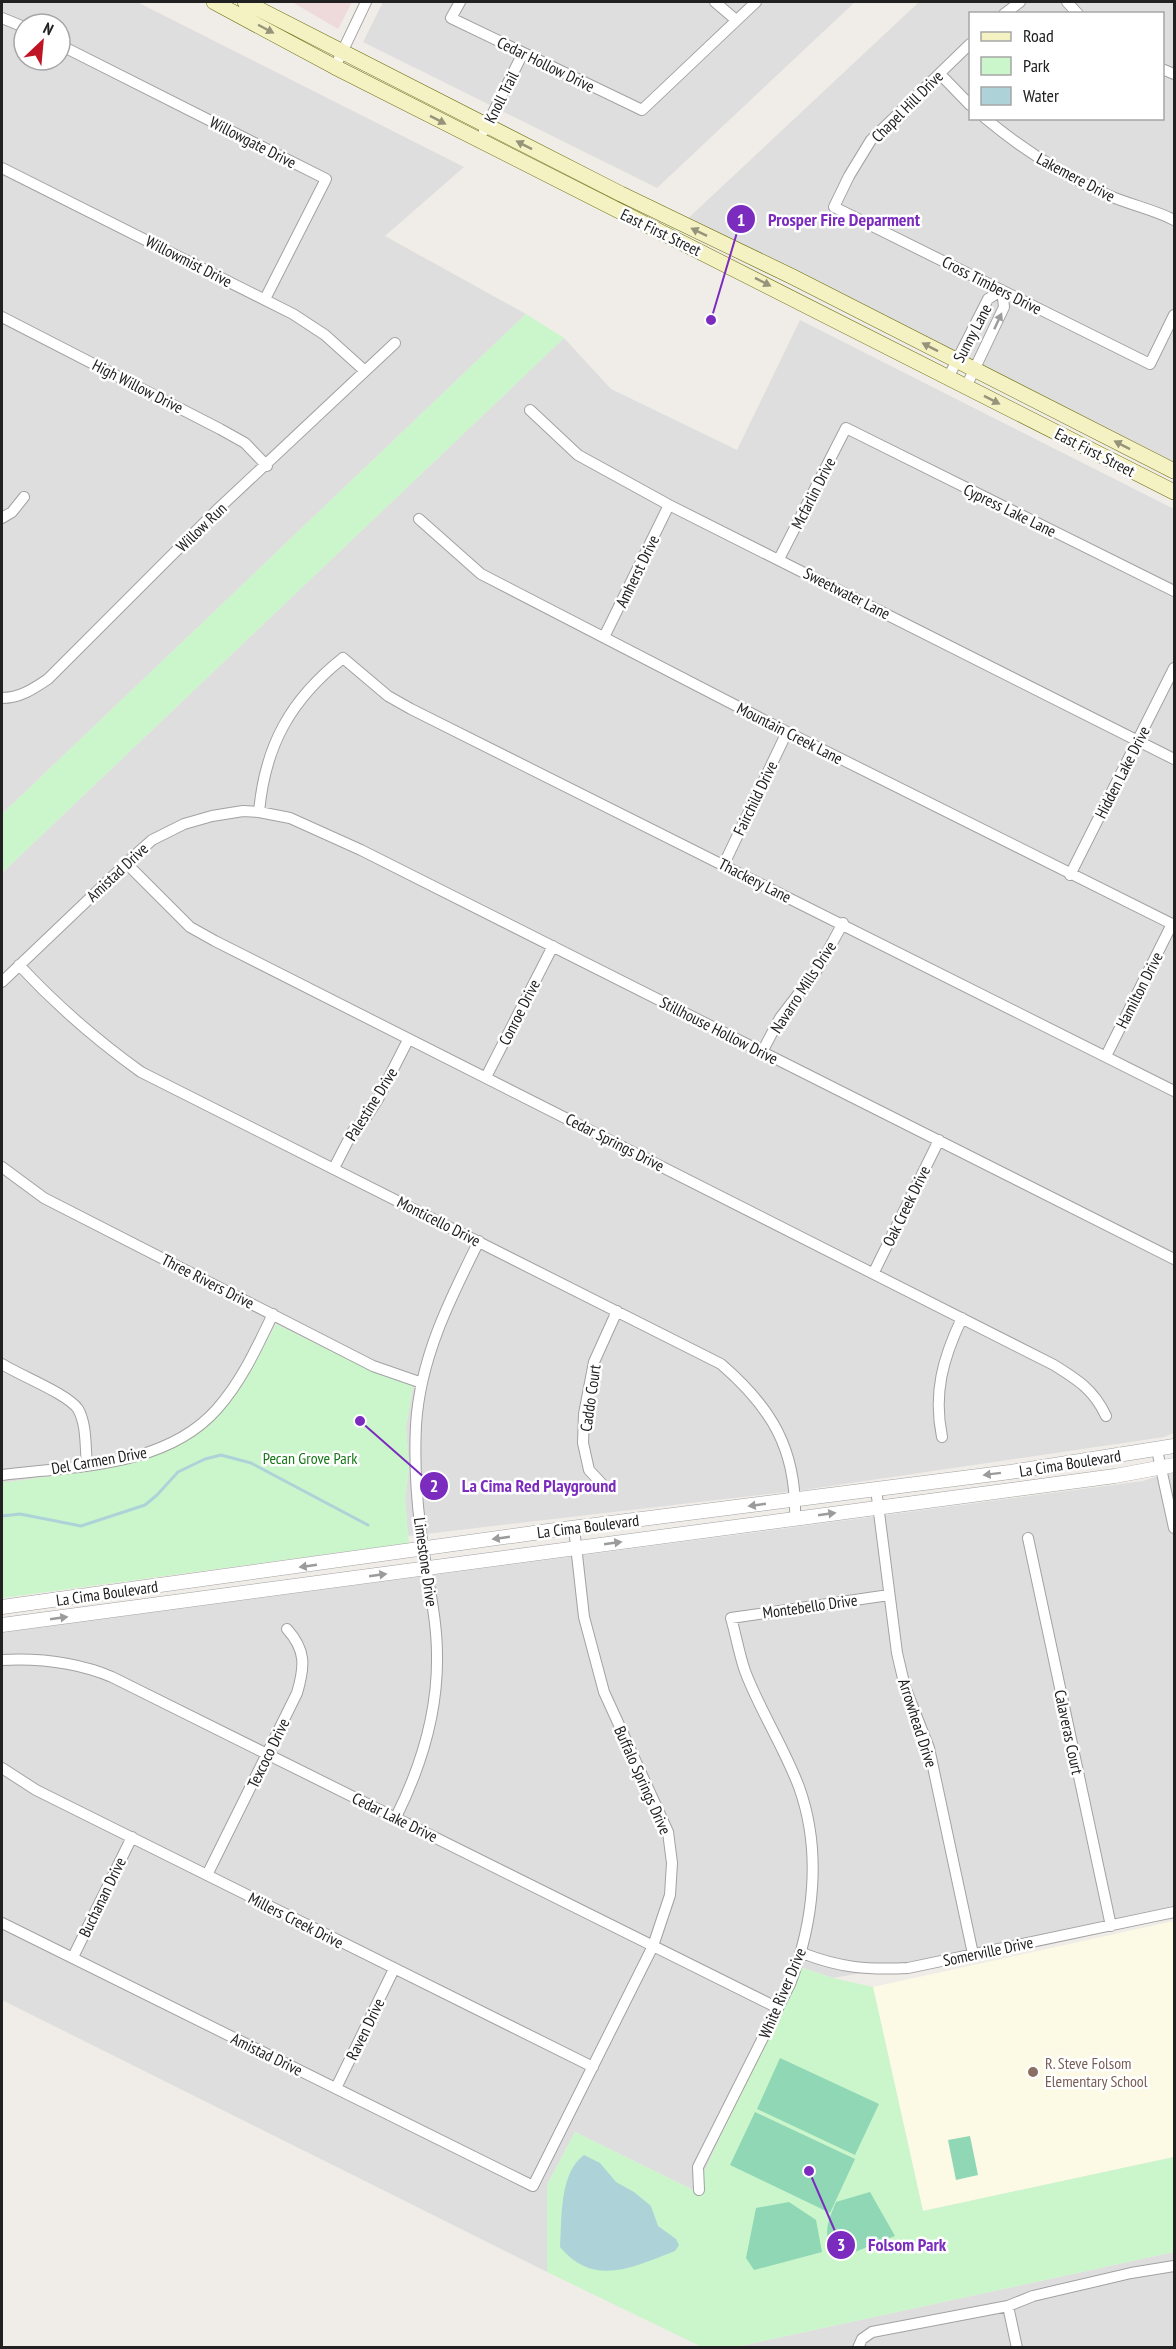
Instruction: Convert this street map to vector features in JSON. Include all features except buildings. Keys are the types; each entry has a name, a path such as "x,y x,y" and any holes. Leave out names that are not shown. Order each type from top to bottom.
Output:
{"main road":[{"name":"East First Street","path":"214,2 335,67 614,209 726,263 1174,492"},
{"name":"East First Street","path":"245,2 621,194 975,369 1174,471"},
{"path":"614,209 621,194"},
{"path":"726,263 733,248"},
{"path":"785,293 792,278"}],"street":[{"path":"335,67 366,2"},
{"name":"Cedar Hollow Drive","path":"459,2 451,18 642,110 736,20"},
{"path":"715,2 736,20 756,2"},
{"path":"1007,12 1020,2"},
{"name":"Chapel Hill Drive","path":"834,207 871,140 893,116 969,45"},
{"name":"Willowgate Drive","path":"72,51 326,179 266,299"},
{"name":"Knoll Trail","path":"479,140 523,53"},
{"path":"940,74 969,104"},
{"name":"Lakemere Drive","path":"987,120 1007,137 1044,161 1107,195 1174,220"},
{"name":"Willowmist Drive","path":"2,168 266,299 325,335 365,371"},
{"name":"Cross Timbers Drive","path":"834,207 1150,364 1174,315"},
{"name":"Sunny Lane","path":"948,378 988,299 1002,290 1004,307 966,387"},
{"name":"High Willow Drive","path":"2,317 245,443 267,466"},
{"name":"Willow Run","path":"2,698 11,698 28,692 48,679 217,510 267,466 395,343"},
{"name":"Sweetwater Lane","path":"531,410 578,455 669,505 1174,759"},
{"name":"Mcfarlin Drive","path":"779,559 846,428"},
{"name":"Cypress Lake Lane","path":"846,428 1174,591"},
{"path":"2,518 12,512 24,497"},
{"name":"Amherst Drive","path":"604,637 669,505"},
{"name":"Mountain Creek Lane","path":"419,519 481,574 1070,876 1173,924"},
{"name":"Thackery Lane","path":"259,812 266,766 273,744 287,718 305,692 343,658 388,696 411,709 843,923 1174,1091"},
{"name":"Hidden Lake Drive","path":"1070,876 1174,668"},
{"name":"Fairchild Drive","path":"724,864 787,732"},
{"name":"Amistad Drive","path":"2,982 152,840 184,824 222,814 243,811 259,812"},
{"name":"Stillhouse Hollow Drive","path":"259,812 290,818 317,828 1174,1259"},
{"name":"Cedar Springs Drive","path":"126,863 190,927 239,955 874,1272 1075,1378 1097,1397 1106,1416"},
{"name":"Navarro Mills Drive","path":"762,1052 780,1018 819,967 843,923"},
{"name":"Hamilton Drive","path":"1106,1056 1173,924"},
{"name":"Conroe Drive","path":"486,1077 553,946"},
{"name":"Monticello Drive","path":"19,965 58,1007 97,1040 141,1072 721,1364 740,1380 775,1424 785,1444 792,1470 795,1519"},
{"name":"Palestine Drive","path":"334,1168 353,1131 378,1099 408,1040"},
{"name":"Oak Creek Drive","path":"874,1272 939,1140"},
{"name":"Three Rivers Drive","path":"2,1167 44,1198 373,1366 422,1383"},
{"name":"Limestone Drive","path":"396,1817 412,1784 425,1746 435,1698 437,1655 415,1454 422,1383 440,1323 479,1241"},
{"name":"Caddo Court","path":"602,1484 589,1470 584,1443 584,1414 594,1362 617,1311"},
{"name":"Del Carmen Drive","path":"2,1475 87,1464 152,1451 182,1438 216,1411 244,1372 273,1314"},
{"path":"942,1437 937,1394 947,1349 962,1318"},
{"path":"2,1364 68,1400 78,1409 84,1427 87,1464"},
{"name":"La Cima Boulevard","path":"2,1607 876,1489 1174,1446"},
{"path":"1157,1450 1168,1466 1174,1528"},
{"name":"La Cima Boulevard","path":"2,1625 795,1519 1168,1466"},
{"name":"Arrowhead Drive","path":"876,1489 897,1653 905,1687 928,1748 973,1954"},
{"name":"Buffalo Springs Drive","path":"533,2186 653,1946 670,1895 672,1863 668,1832 604,1692 584,1617 574,1528"},
{"name":"Calaveras Court","path":"1028,1538 1111,1926"},
{"name":"Montebello Drive","path":"731,1618 889,1595"},
{"name":"White River Drive","path":"699,2190 698,2167 778,2008 802,1953 811,1912 812,1881 808,1820 787,1760 745,1670 731,1618"},
{"name":"Texcoco Drive","path":"207,1875 302,1677 300,1643 287,1629"},
{"name":"Cedar Lake Drive","path":"2,1660 34,1658 88,1667 396,1817 778,2008"},
{"name":"Millers Creek Drive","path":"2,1768 36,1790 592,2067"},
{"name":"Buchanan Drive","path":"73,1957 132,1837"},
{"name":"Somerville Drive","path":"802,1953 832,1964 866,1970 908,1968 1174,1912"},
{"name":"Amistad Drive","path":"2,1923 533,2186"},
{"name":"Raven Drive","path":"336,2088 394,1969"},
{"path":"858,2348 862,2339 872,2332 1008,2306 1033,2296 1131,2273 1174,2266"},
{"path":"1008,2306 1017,2348"}],"shaded area":[{"path":"2,2 137,2 464,167 385,236 526,314 2,814"},
{"path":"292,2 352,2 338,29"},
{"path":"383,2 855,2 657,188 363,42"},
{"path":"919,2 1174,2 1174,465 682,224"},
{"path":"800,320 1174,509 1174,1433 1164,1437 803,1490 408,1536 405,1500 409,1468 406,1427 413,1386 375,1373 276,1324 233,1398 214,1419 178,1446 150,1458 120,1466 2,1483 2,873 564,338 611,389 737,450"},
{"path":"1174,1471 1174,1919 833,1978 800,1967 695,2191 575,2132 547,2185 547,2272 2,2000 2,1632 1143,1481"},
{"name":"R. Steve Folsom Elementary School","path":"1174,1921 1174,2157 923,2211 873,1987"},
{"path":"1174,2252 1174,2347 736,2347"}],"green space":[{"path":"526,314 564,338 2,873 2,814"},
{"name":"Pecan Grove Park","path":"276,1324 375,1373 413,1386 406,1427 409,1468 405,1500 409,1543 2,1598 2,1483 96,1470 127,1463 156,1454 184,1441 209,1423 232,1400"},
{"path":"800,1967 833,1978 873,1987 923,2211 1174,2157 1174,2252 736,2347 702,2347 547,2272 547,2185 575,2132 695,2191"},
{"path":"780,2058 879,2104 855,2155 757,2109"},
{"path":"755,2112 855,2159 830,2213 730,2165"},
{"path":"970,2136 978,2175 956,2180 948,2140"},
{"path":"870,2192 895,2236 837,2259 827,2237 828,2224 836,2202"},
{"path":"789,2202 816,2220 822,2252 754,2270 746,2258 756,2208"}],"water":[{"path":"584,2155 600,2163 616,2182 634,2192 651,2206 658,2226 676,2239 679,2245 675,2251 629,2268 600,2271 573,2260 560,2247 563,2197 566,2185 576,2163"}],"waterway":[{"path":"2,1516 20,1514 81,1526 145,1505 178,1472 205,1459 221,1455 251,1463 368,1525"}],"place":[{"name":"Prosper Fire Deparment","path":"711,320"},
{"name":"La Cima Red Playground","path":"360,1421"},
{"name":"R. Steve Folsom Elementary School","path":"1033,2072"},
{"name":"Folsom Park","path":"809,2171"}]}
